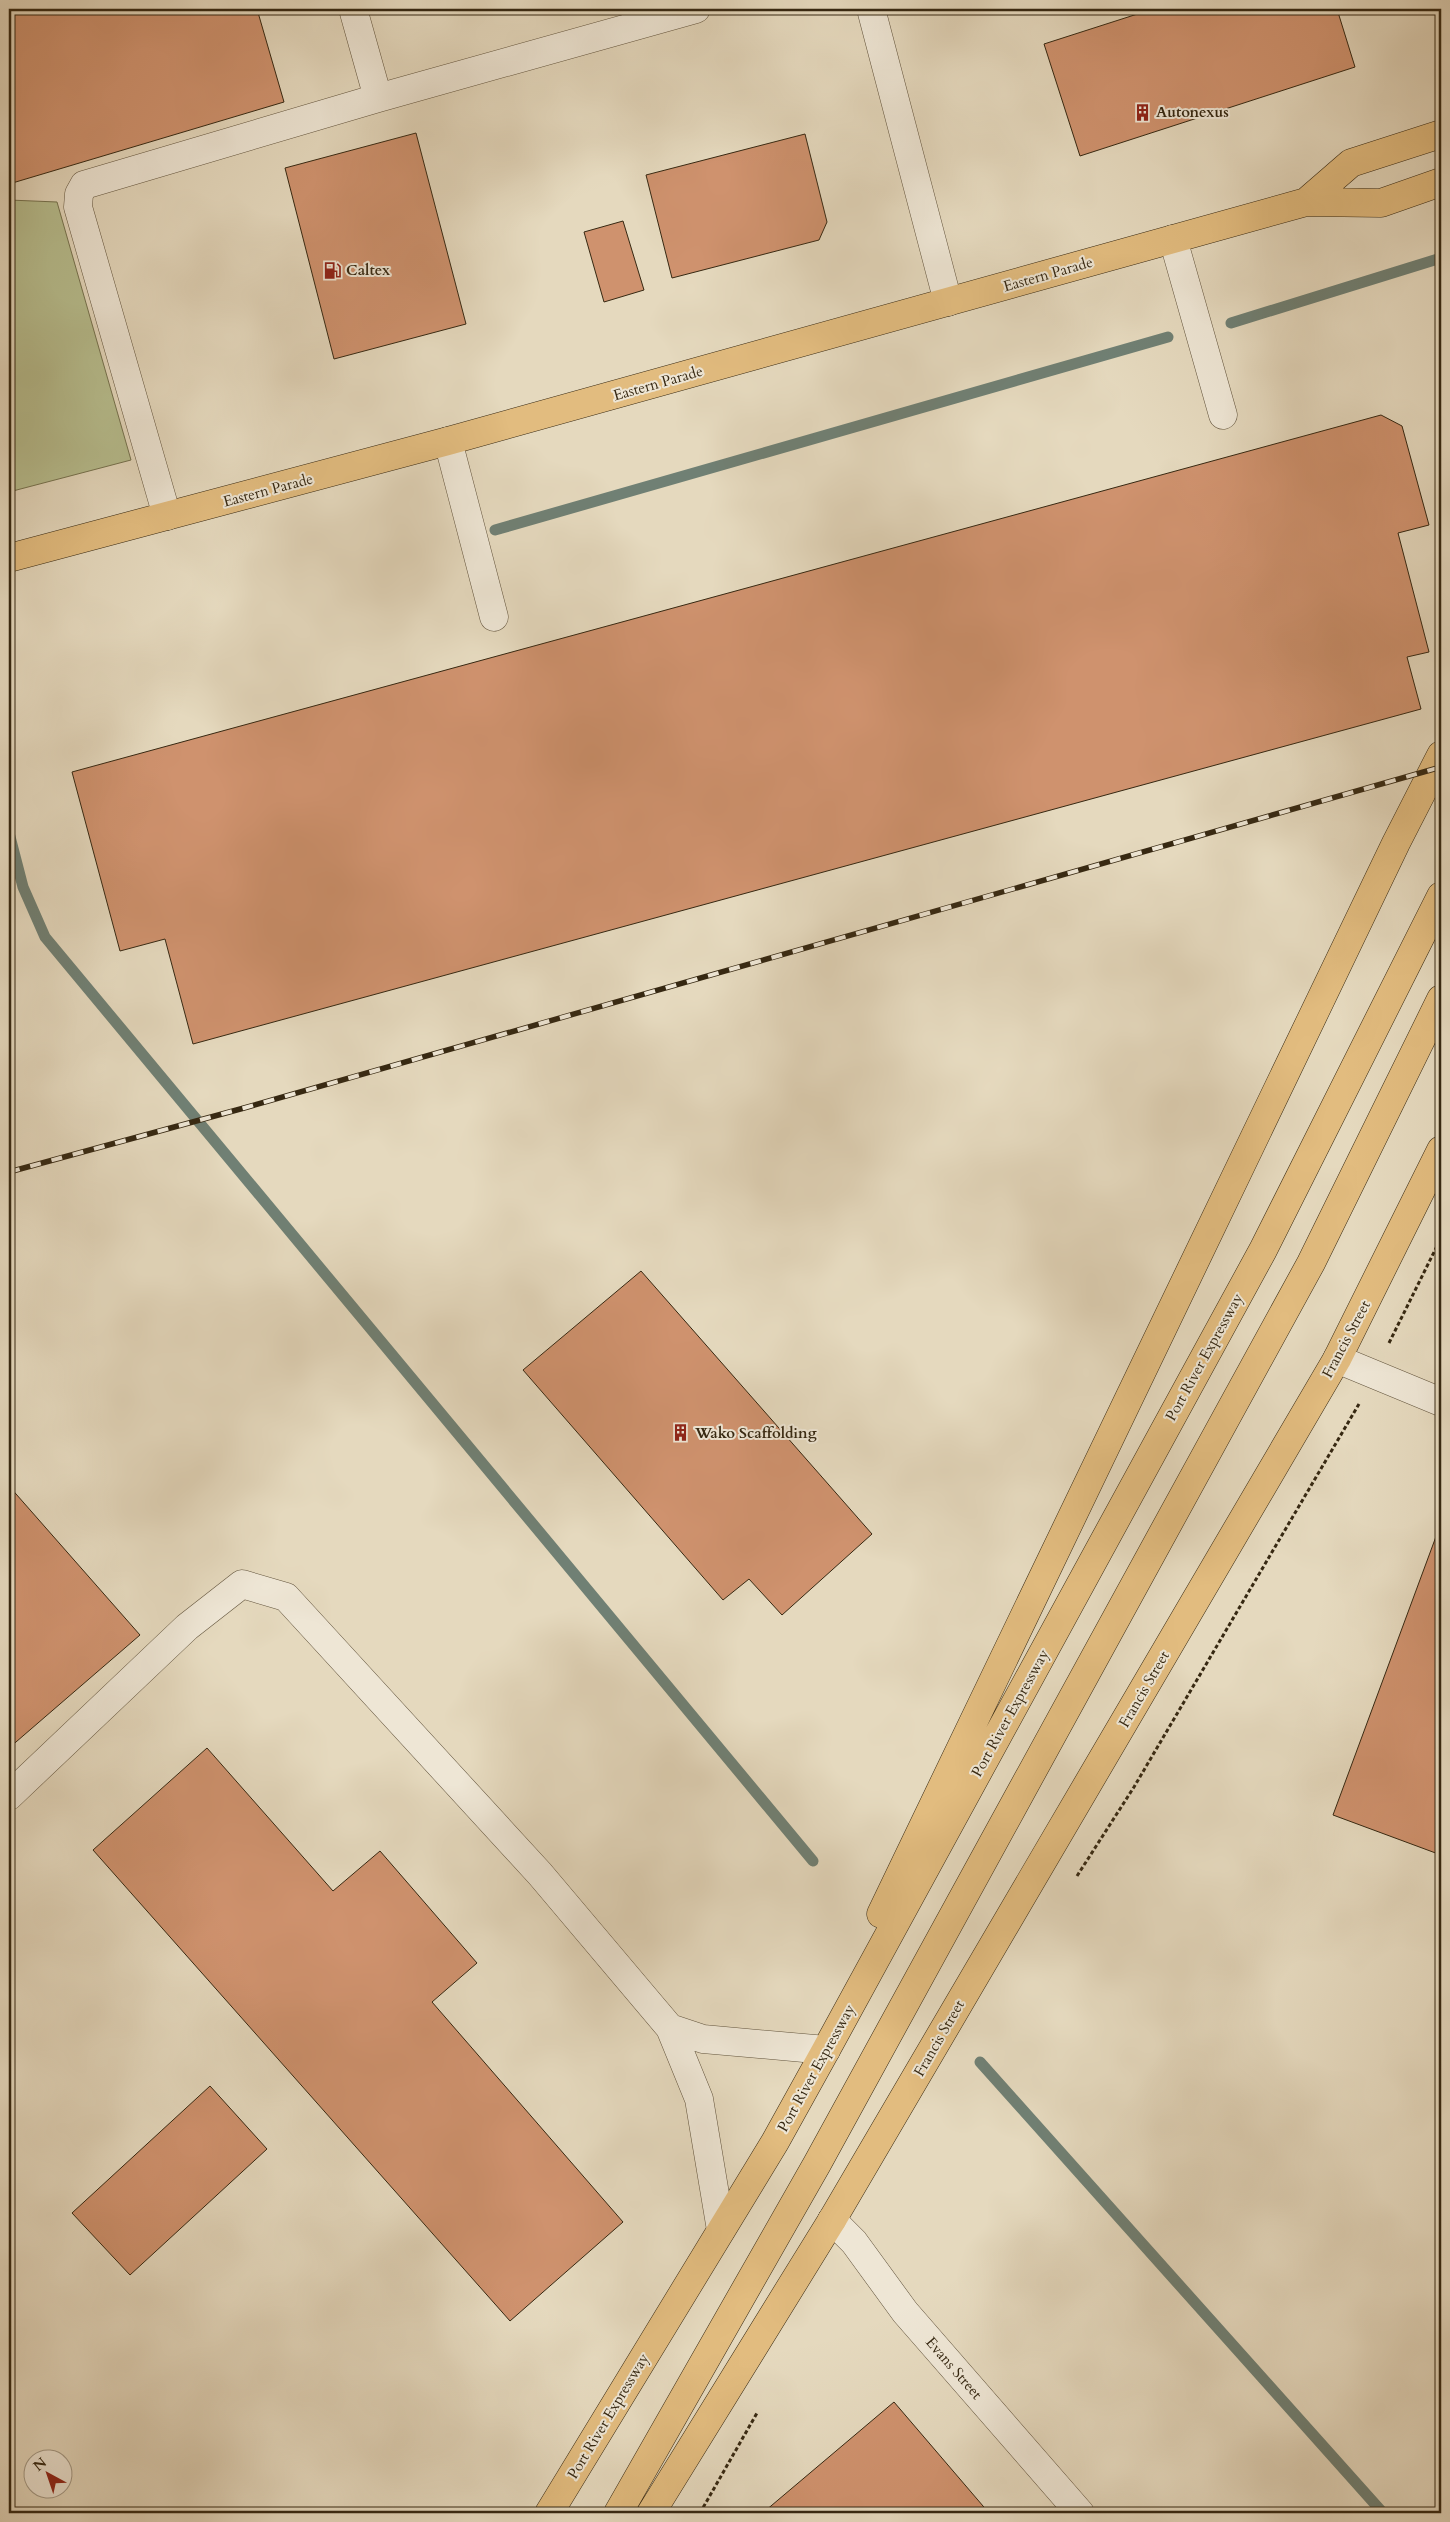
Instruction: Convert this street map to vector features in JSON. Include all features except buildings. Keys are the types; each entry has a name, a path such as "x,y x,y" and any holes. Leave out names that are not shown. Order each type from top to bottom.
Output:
{"main road":[{"name":"Eastern Parade","path":"1306,202 1351,163 1441,134"},
{"name":"Eastern Parade","path":"9,558 448,442 1306,202 1381,203 1441,182"},
{"path":"826,2050 851,1976 1392,852 1441,755"},
{"name":"Port River Expressway","path":"549,2513 775,2142 826,2050 1263,1250 1441,896"},
{"path":"618,2513 822,2155 1312,1263 1441,999"},
{"name":"Francis Street","path":"651,2513 832,2220 1337,1360 1441,1150"}],"lane":[{"path":"353,9 378,98"},
{"path":"167,516 78,207 79,194 84,185 378,98 696,9"},
{"path":"871,9 948,302"},
{"path":"1173,240 1223,416"},
{"path":"448,442 494,617"},
{"path":"1337,1360 1441,1402"},
{"path":"9,1796 187,1627 242,1584 286,1597 540,1874 670,2028 699,2099 721,2230"},
{"path":"670,2028 703,2039 826,2050"},
{"name":"Evans Street","path":"832,2220 854,2242 905,2312 1080,2513"}],"path":[{"path":"1075,1879 1144,1770 1353,1414 1441,1238"}],"green space":[{"path":"9,200 57,202 131,460 9,492"}],"waterway":[{"path":"1231,323 1441,258"},
{"path":"495,530 1168,337"},
{"path":"9,833 23,887 45,937 813,1861"},
{"path":"980,2062 1383,2513"}],"railway":[{"path":"9,1172 244,1108 1441,767"}],"place":[{"name":"Autonexus","path":"1142,112"},
{"name":"Caltex","path":"332,270"},
{"name":"Wako Scaffolding","path":"681,1433"}]}
